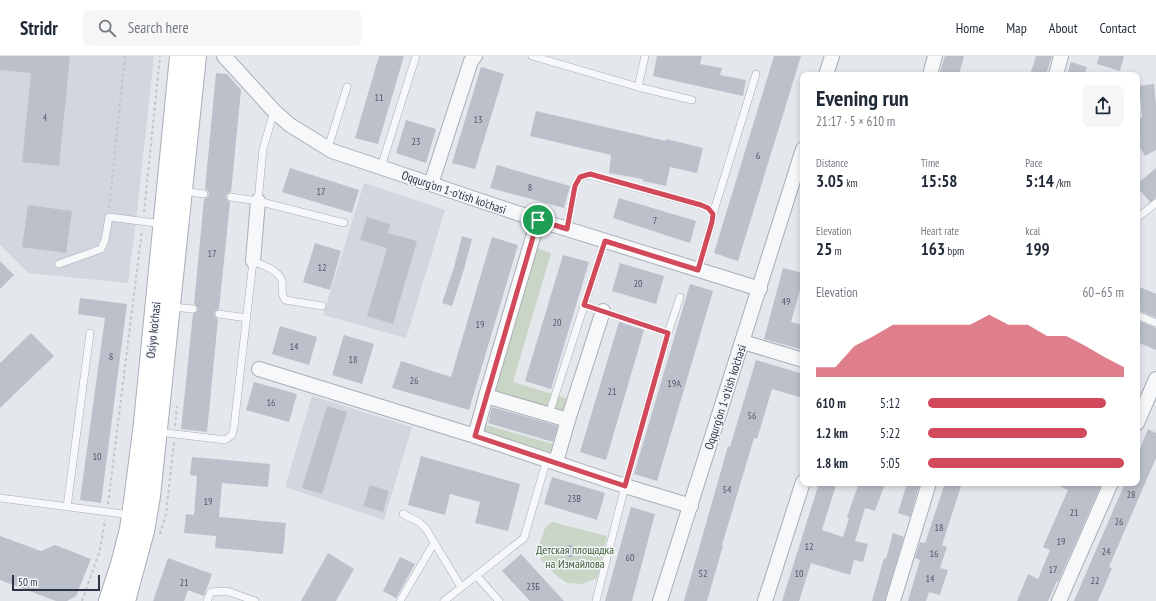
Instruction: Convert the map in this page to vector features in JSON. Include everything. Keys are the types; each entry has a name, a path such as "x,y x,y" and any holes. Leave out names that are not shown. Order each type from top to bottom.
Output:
{"main road":[{"name":"Osiyo ko'chasi","path":"108,601 121,564 132,516 144,423 180,56"},
{"name":"Osiyo ko'chasi","path":"125,601 144,530 150,496 196,56"}],"street":[{"name":"Oqqurg'on 1-o'tish ko'chasi","path":"224,56 274,111 290,125 332,151 538,220 760,289"},
{"path":"431,184 471,61 475,56"},
{"path":"827,72 832,56"},
{"path":"931,72 935,56"},
{"path":"1057,72 1061,56"},
{"name":"Oqqurg'on 1-o'tish ko'chasi","path":"660,601 800,159"},
{"path":"253,261 258,201"},
{"path":"475,436 538,220"},
{"path":"551,461 568,420 604,311"},
{"path":"743,342 800,359"},
{"path":"259,369 475,436 625,486 691,506"},
{"path":"1140,416 1156,379"},
{"path":"486,396 568,420"},
{"path":"765,601 802,486"},
{"path":"893,601 928,486"},
{"path":"1059,601 1110,486"}],"lane":[{"path":"381,167 416,56"},
{"path":"532,56 638,87 692,100"},
{"path":"638,87 645,56"},
{"path":"698,270 713,214 756,74"},
{"path":"328,148 347,87"},
{"path":"258,201 263,148 274,111"},
{"path":"567,229 575,186 580,177 590,174 701,205 708,208 713,214"},
{"path":"182,191 204,194"},
{"path":"231,198 258,201 344,223"},
{"path":"1140,216 1156,203"},
{"path":"59,264 101,249 105,240 108,217 163,224"},
{"path":"549,414 605,241"},
{"path":"157,431 225,440 232,435 253,261 277,273 282,280 282,294 286,300 322,306"},
{"path":"596,601 625,486 668,333 680,297"},
{"path":"584,305 668,333"},
{"path":"170,306 193,309"},
{"path":"219,314 247,318"},
{"path":"1140,316 1156,323"},
{"path":"67,507 90,333"},
{"path":"444,601 524,538 551,461"},
{"path":"0,498 132,516"},
{"path":"403,514 419,522 426,529 461,587"},
{"path":"400,601 434,543"},
{"path":"476,575 499,601"},
{"path":"207,601 211,592 227,591 255,601"}],"path":[{"path":"108,217 125,56"},
{"path":"82,601 100,550 106,512 143,222 160,56"}],"shaded area":[{"path":"0,56 154,56 128,283 28,273 0,244"},
{"path":"364,183 445,210 406,338 323,315"},
{"path":"312,396 412,427 384,520 285,487"}],"green space":[{"path":"524,244 551,253 513,382 572,400 567,417 481,392"},
{"path":"486,425 556,445 554,454 483,434"},
{"name":"Детская площадка на Измайлова","path":"552,522 607,536 597,578 582,584 567,583 556,575 541,560 539,545 545,528"}],"water":[{"path":"568,545 572,545 576,551 572,557 568,557 564,553 564,549"}],"building":[{"path":"0,56 70,56 59,166 22,162 31,73 0,70"},
{"path":"379,56 404,56 378,144 355,138"},
{"path":"657,56 702,56 700,64 722,68 720,75 746,80 743,96 653,76"},
{"path":"774,56 801,56 738,261 714,253"},
{"path":"945,56 964,56 960,72 940,72"},
{"path":"1036,56 1052,56 1047,72 1031,72"},
{"path":"1099,56 1124,56 1120,71 1097,64"},
{"path":"1071,62 1087,67 1085,72 1068,72"},
{"path":"481,67 504,74 475,169 452,163"},
{"path":"216,73 227,74 241,90 231,192 227,194 226,197 230,202 219,309 215,311 214,314 218,319 207,432 181,429 193,314 198,310 194,304 204,199 208,197 209,194 205,189"},
{"path":"1154,84 1156,104 1156,150 1145,156 1140,147 1140,118 1142,117 1140,86"},
{"path":"536,111 703,148 697,173 670,167 666,186 643,181 643,179 609,173 611,155 530,136"},
{"path":"406,120 436,129 426,163 396,153"},
{"path":"497,165 570,186 564,208 490,188"},
{"path":"290,168 359,190 352,213 282,192"},
{"path":"1156,168 1156,198 1150,202 1140,190 1140,181"},
{"path":"619,198 696,221 690,243 613,218"},
{"path":"28,205 72,211 66,253 22,247"},
{"path":"367,217 390,224 388,233 417,241 393,324 367,316 387,248 360,240"},
{"path":"462,236 472,239 452,306 442,303 454,267"},
{"path":"492,237 518,245 469,410 392,388 401,361 451,377"},
{"path":"315,243 341,251 330,290 303,282"},
{"path":"563,255 589,262 551,389 525,381"},
{"path":"0,261 14,275 0,289"},
{"path":"620,263 664,276 656,304 612,291"},
{"path":"783,268 800,272 800,290 791,322 800,324 800,349 764,339"},
{"path":"690,284 713,291 657,481 634,474"},
{"path":"1140,287 1156,294 1156,318 1140,311"},
{"path":"80,298 127,304 101,503 80,500 105,318 78,314"},
{"path":"1140,321 1156,328 1156,350 1140,343"},
{"path":"619,322 644,330 606,460 580,452"},
{"path":"280,326 317,337 309,365 272,354"},
{"path":"31,333 54,356 0,408 0,363"},
{"path":"344,335 374,344 362,384 332,375"},
{"path":"756,360 800,373 800,397 772,389 757,439 754,438 707,601 684,601 728,446 730,447"},
{"path":"254,382 297,394 289,422 246,410"},
{"path":"327,406 347,412 322,494 302,488"},
{"path":"492,407 558,426 553,442 488,423"},
{"path":"1148,429 1156,433 1156,458 1109,567 1112,568 1098,601 1074,601 1124,486 1140,486 1140,449"},
{"path":"421,456 520,484 508,531 475,523 480,502 450,494 445,515 408,505"},
{"path":"192,457 270,464 268,487 222,483 219,517 286,523 283,554 215,548 216,536 184,533 186,514 194,515 197,476 190,475"},
{"path":"552,477 605,493 597,520 544,504"},
{"path":"370,485 389,491 383,512 363,506"},
{"path":"818,486 836,486 822,530 843,537 849,518 847,517 858,486 884,486 875,511 865,508 855,541 868,544 863,562 854,560 850,575 811,563 799,601 782,601"},
{"path":"906,486 919,486 910,517 898,513"},
{"path":"944,486 961,486 942,545 947,547 940,568 948,570 940,595 929,592 926,601 908,601 920,560 915,558 920,542 925,543"},
{"path":"1059,486 1101,486 1048,601 1017,601 1028,574 1038,579 1050,550 1043,547 1068,490"},
{"path":"631,507 655,514 632,601 605,601"},
{"path":"893,533 904,537 885,601 872,601 884,558 886,559"},
{"path":"0,536 41,551 55,545 91,559 76,596 67,601 56,601 0,580"},
{"path":"328,553 354,569 336,601 301,601"},
{"path":"521,554 564,601 530,601 502,571"},
{"path":"400,557 415,564 396,598 383,591"},
{"path":"168,558 212,574 204,596 188,590 184,601 153,601"}],"route":[{"path":"590,174 701,205 708,208 713,214 698,270 605,241 584,305 668,333 625,486 475,436 538,220 567,229 575,186 580,177 590,174"}]}
